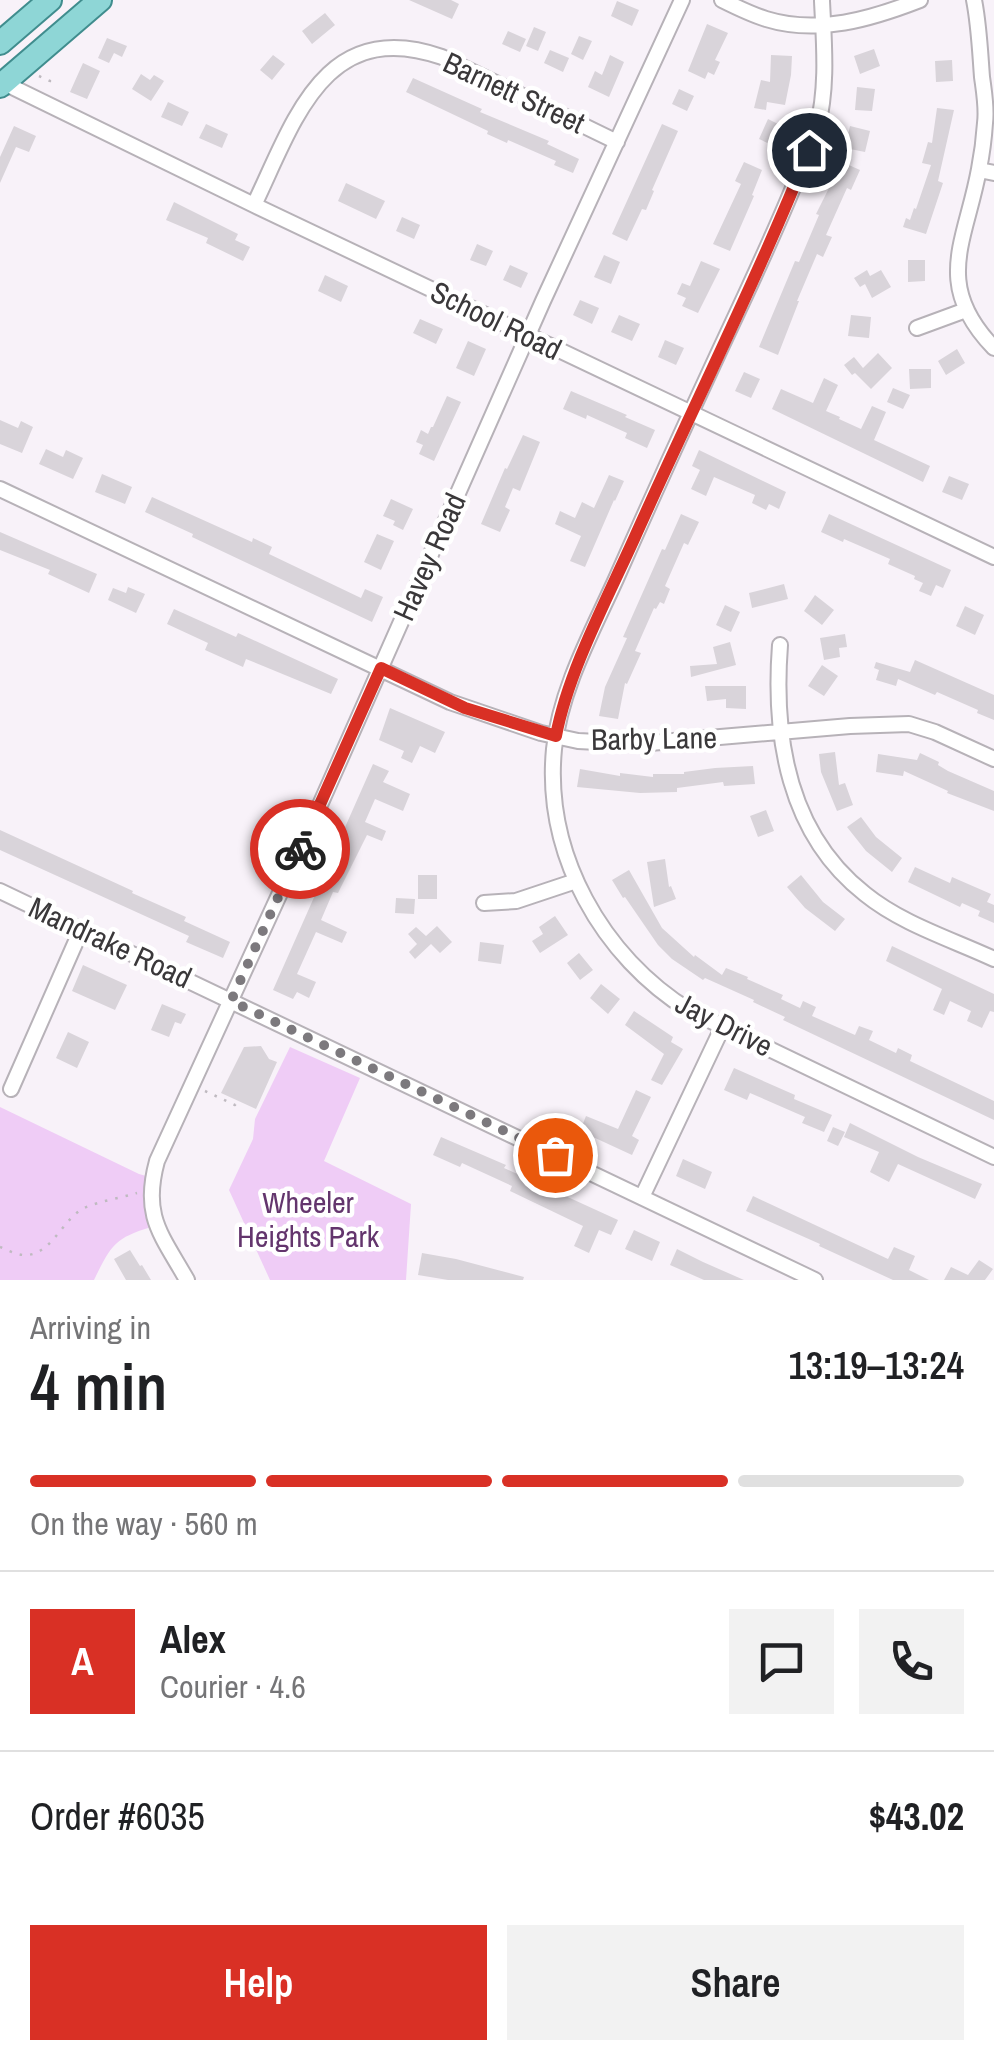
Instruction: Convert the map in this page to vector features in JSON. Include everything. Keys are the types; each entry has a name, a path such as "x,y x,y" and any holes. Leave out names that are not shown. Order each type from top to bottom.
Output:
{"main road":[{"path":"0,43 50,0"},
{"path":"1,83 100,0"}],"street":[{"name":"Havey Road","path":"151,1188 157,1162 682,0"},
{"path":"722,0 770,20 823,25 854,22 920,0"},
{"name":"Jay Drive","path":"822,0 824,94 813,143 566,694 556,736 553,786 557,824 576,881 595,917 632,965 665,996 690,1012 994,1157"},
{"path":"974,0 986,117 987,171 962,231 956,269 966,310 994,348"},
{"name":"Barnett Street","path":"254,205 312,90 336,67 360,53 420,50 442,57 617,142"},
{"name":"School Road","path":"1,83 994,558"},
{"path":"917,328 966,310"},
{"name":"Barby Lane","path":"0,489 465,708 556,736 638,744 909,724 994,759"},
{"path":"780,645 778,706 787,765 803,817 826,854 853,884 879,904 994,960"},
{"path":"484,903 516,900 576,881"},
{"name":"Mandrake Road","path":"0,891 815,1280"},
{"path":"11,1088 81,930"},
{"path":"642,1197 723,1026"},
{"path":"151,1188 150,1202 157,1225 188,1280"}],"path":[{"path":"36,74 50,81 47,87"},
{"path":"204,1091 234,1105 237,1100"},
{"path":"0,1248 22,1255 36,1253 85,1208 151,1188"}],"green space":[{"name":"Wheeler Heights Park","path":"290,1047 360,1078 324,1161 411,1204 406,1280 270,1280 229,1190 253,1139 255,1119"},
{"path":"0,1107 153,1178 157,1225 117,1243 94,1280 0,1280"}],"building":[{"path":"409,0 451,0 459,4 452,19"},
{"path":"617,1 639,10 632,26 611,16"},
{"path":"325,13 335,25 312,44 302,31"},
{"path":"707,24 728,33 715,60 720,62 714,75 708,72 705,79 688,71"},
{"path":"534,27 546,32 538,51 526,46"},
{"path":"508,31 526,39 520,52 502,44"},
{"path":"579,36 592,41 583,60 571,54"},
{"path":"107,38 127,46 122,57 114,53 109,63 98,58"},
{"path":"874,49 880,66 860,74 854,56"},
{"path":"550,50 569,58 563,72 544,63"},
{"path":"273,55 285,64 272,80 260,70"},
{"path":"610,55 624,62 609,97 588,87 595,71 602,75"},
{"path":"771,55 792,56 785,105 767,102 766,110 754,108 761,80 770,82"},
{"path":"952,60 953,81 936,82 935,61"},
{"path":"83,63 100,71 87,99 70,92"},
{"path":"141,74 150,80 154,75 164,81 151,101 132,89"},
{"path":"413,78 549,141 547,144 579,159 573,173 554,165 556,161 487,134 488,131 406,92"},
{"path":"857,87 875,89 872,111 855,110"},
{"path":"679,89 694,96 687,111 672,104"},
{"path":"168,102 189,112 182,126 161,117"},
{"path":"937,108 954,110 938,181 943,183 926,234 903,227 916,209 931,165 922,163 928,142 932,143"},
{"path":"768,119 784,127 776,147 759,139"},
{"path":"206,124 228,134 222,148 199,138"},
{"path":"662,124 678,131 646,210 642,209 627,241 612,234"},
{"path":"14,126 36,136 29,152 16,147 0,183 0,157"},
{"path":"850,126 870,131 865,152 845,148"},
{"path":"744,162 762,170 730,251 713,244 741,184 735,181"},
{"path":"842,162 860,170 851,190 847,188 826,235 832,237 823,257 817,254 778,355 759,347"},
{"path":"346,183 385,201 376,219 338,201"},
{"path":"174,202 238,234 235,240 250,247 243,261 206,243 208,238 166,220"},
{"path":"402,217 420,225 414,239 396,231"},
{"path":"477,244 493,251 486,266 470,260"},
{"path":"604,255 620,262 611,284 594,277"},
{"path":"908,260 925,260 925,281 908,282"},
{"path":"701,261 720,269 698,313 682,306 686,298 677,294 682,283 690,286"},
{"path":"510,265 528,273 521,288 503,280"},
{"path":"867,270 870,276 881,270 891,287 872,298 865,284 860,287 854,278"},
{"path":"325,275 348,286 341,302 318,291"},
{"path":"580,300 599,308 592,324 573,315"},
{"path":"619,315 640,324 632,341 611,332"},
{"path":"851,315 871,317 869,338 848,336"},
{"path":"420,319 443,329 436,344 413,333"},
{"path":"665,340 684,348 676,365 658,357"},
{"path":"468,341 486,349 474,376 456,368"},
{"path":"957,349 965,363 946,375 938,361"},
{"path":"878,353 892,368 871,389 844,365 854,357 863,368"},
{"path":"909,369 931,369 931,388 910,389"},
{"path":"744,372 760,379 751,398 735,391"},
{"path":"824,378 838,385 826,411 839,419 861,429 872,406 886,412 874,440 930,466 923,482 772,409 781,389 813,403"},
{"path":"893,388 910,395 903,409 887,402"},
{"path":"571,391 655,430 647,448 625,438 627,433 563,409"},
{"path":"447,396 461,402 434,461 419,454 423,445 416,442 421,430 428,434 433,427"},
{"path":"0,420 18,428 21,421 33,427 22,453 0,444"},
{"path":"523,435 540,442 520,491 513,488 505,507 510,510 500,532 481,524"},
{"path":"46,449 63,457 66,450 83,458 73,479 39,464"},
{"path":"699,450 786,492 779,509 769,504 766,510 752,503 755,495 714,477 706,496 691,489 700,470 692,466"},
{"path":"102,474 132,487 125,504 95,492"},
{"path":"609,475 624,481 585,567 570,561 581,536 555,524 560,511 575,518 582,502 594,508"},
{"path":"949,476 969,484 962,500 942,492"},
{"path":"152,497 252,542 253,538 272,547 269,554 361,598 365,589 383,597 372,622 145,512"},
{"path":"391,499 413,509 403,530 383,516"},
{"path":"681,514 699,522 688,545 684,543 665,586 670,589 664,604 660,602 654,608 635,651 641,653 625,683 618,719 599,716 605,687 627,638 623,637"},
{"path":"829,514 951,570 943,588 936,585 931,596 919,591 923,583 888,564 890,559 821,532"},
{"path":"0,532 97,574 89,593 48,574 50,570 0,550"},
{"path":"377,534 394,541 381,570 364,562"},
{"path":"784,584 788,599 752,608 749,593"},
{"path":"128,587 145,594 136,613 108,600 113,588 126,593"},
{"path":"815,595 834,610 822,625 804,611"},
{"path":"725,605 740,612 731,632 716,625"},
{"path":"965,606 984,615 975,635 956,626"},
{"path":"174,609 236,637 238,633 338,679 331,694 246,659 243,667 205,650 208,643 167,624"},
{"path":"845,634 847,647 839,648 840,657 824,660 820,638"},
{"path":"730,642 736,665 691,677 690,666 717,664 713,647"},
{"path":"915,660 994,695 994,720 937,692 935,695 898,679 896,686 876,680 876,662 910,672"},
{"path":"822,665 838,676 824,696 808,686"},
{"path":"705,686 746,686 746,709 726,708 726,699 707,701"},
{"path":"390,708 445,732 435,753 420,746 412,763 401,758 404,751 379,740"},
{"path":"835,752 839,785 845,783 853,805 837,811 821,772 819,754"},
{"path":"920,753 948,771 994,791 994,811 904,771 903,776 876,772 878,754 917,760"},
{"path":"373,764 389,771 383,782 410,794 403,811 375,799 365,822 386,831 382,841 367,835 321,920 347,932 342,943 316,932 297,974 316,982 309,998 297,992 293,999 273,990"},
{"path":"753,766 755,784 724,786 723,782 677,788 677,792 640,793 577,787 580,769 653,777"},
{"path":"766,810 774,831 758,837 750,816"},
{"path":"861,817 876,837 902,858 892,872 866,851 847,827"},
{"path":"0,830 133,891 230,942 223,958 186,942 189,936 0,850"},
{"path":"665,859 669,887 676,899 654,907 647,862"},
{"path":"915,867 950,883 952,877 991,894 987,902 994,905 994,923 978,916 980,911 962,903 960,907 908,882"},
{"path":"629,870 662,928 694,957 722,975 726,968 748,977 800,1008 803,1001 816,1007 812,1016 855,1035 859,1026 873,1031 869,1040 896,1053 898,1048 912,1055 910,1061 994,1101 994,1120 783,1020 785,1017 754,1000 703,980 672,959 612,880"},
{"path":"418,875 437,875 437,899 418,899"},
{"path":"801,875 823,902 845,919 835,931 805,908 787,887"},
{"path":"396,898 415,899 414,914 395,913"},
{"path":"555,916 568,935 540,953 532,941 543,934 539,927"},
{"path":"437,926 452,942 440,953 431,944 415,959 409,952 417,944 408,934 416,927 426,936"},
{"path":"480,942 504,945 501,964 478,961"},
{"path":"892,946 994,994 994,1012 990,1011 982,1028 967,1021 971,1011 950,1001 944,1015 933,1010 942,989 886,961"},
{"path":"579,953 593,970 580,980 567,963"},
{"path":"83,965 127,985 115,1010 72,991"},
{"path":"601,984 620,999 608,1014 590,998"},
{"path":"162,1004 186,1014 181,1024 175,1022 169,1037 151,1030"},
{"path":"634,1011 673,1037 671,1042 683,1049 662,1085 651,1080 664,1054 625,1025"},
{"path":"68,1032 89,1042 77,1068 56,1058"},
{"path":"261,1046 269,1059 277,1062 256,1109 221,1093 244,1047"},
{"path":"734,1068 832,1115 824,1132 802,1123 805,1117 750,1093 747,1100 724,1090"},
{"path":"636,1090 651,1097 632,1136 639,1140 632,1155 580,1131 586,1116 618,1129"},
{"path":"850,1123 982,1184 975,1199 898,1164 889,1182 870,1172 879,1152 844,1137"},
{"path":"833,1127 845,1132 838,1146 827,1141"},
{"path":"441,1137 618,1220 611,1235 599,1230 589,1253 574,1246 583,1226 510,1191 512,1186 462,1163 460,1167 433,1155"},
{"path":"683,1159 712,1172 705,1189 676,1176"},
{"path":"753,1196 888,1259 894,1247 915,1256 909,1270 929,1280 893,1280 819,1246 746,1211"},
{"path":"634,1230 660,1242 652,1261 625,1249"},
{"path":"677,1249 744,1280 704,1280 670,1265"},
{"path":"130,1250 151,1280 126,1280 114,1259"},
{"path":"422,1253 524,1277 448,1280 418,1275"},
{"path":"979,1260 993,1269 985,1280 944,1280 951,1267 968,1275"}],"way so far":[{"path":"300,849 231,1001 555,1155"}],"route":[{"path":"300,849 381,668 465,708 556,736 566,694 600,614 809,150"}]}
